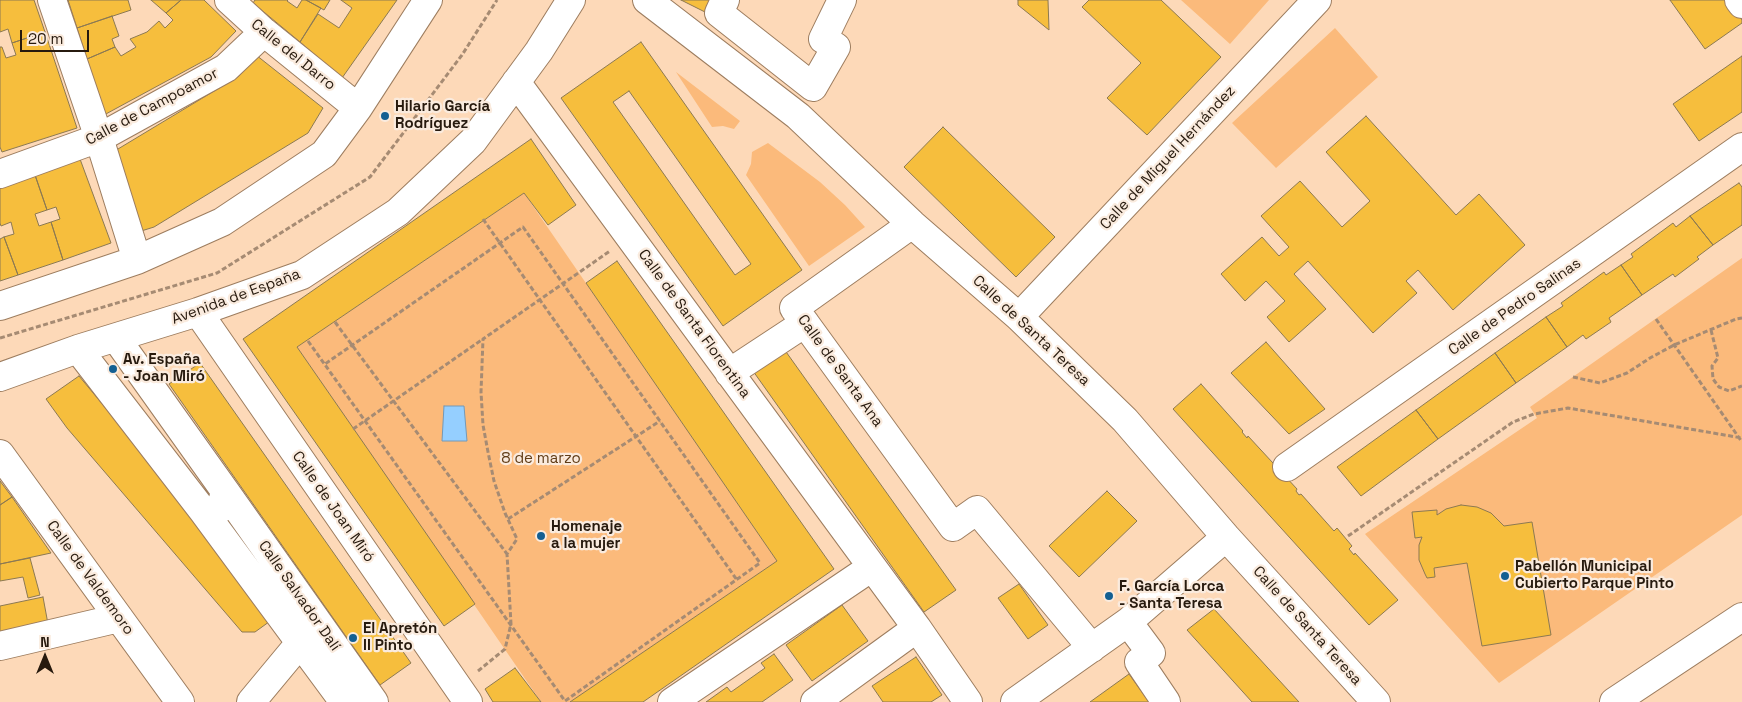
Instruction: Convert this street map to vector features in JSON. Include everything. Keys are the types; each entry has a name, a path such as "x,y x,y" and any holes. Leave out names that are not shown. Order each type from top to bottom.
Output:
{"street":[{"path":"52,0 99,138 137,260"},
{"path":"0,306 137,260 222,222 324,154 358,108 428,0"},
{"name":"Avenida de España","path":"0,377 78,349 198,312 302,275 398,212 474,141 538,51 571,0"},
{"name":"Calle de Santa Teresa","path":"647,0 798,116 912,224 1019,317 1125,420 1226,537 1376,702"},
{"path":"726,0 719,13 813,86 861,0"},
{"path":"836,47 823,39 842,0"},
{"name":"Calle de Miguel Hernández","path":"1019,317 1317,0"},
{"path":"1739,0 1742,4"},
{"name":"Calle del Darro","path":"235,2 264,32 358,108"},
{"name":"Calle de Campoamor","path":"0,174 99,138 226,68 264,32"},
{"name":"Calle de Santa Florentina","path":"516,82 917,628 968,702"},
{"name":"Calle de Pedro Salinas","path":"1287,467 1742,146"},
{"name":"Calle de Santa Ana","path":"912,224 794,308 953,527 977,510 1092,648"},
{"name":"Calle de Joan Miró","path":"198,312 457,697"},
{"path":"729,373 805,323"},
{"name":"Calle Salvador Dalí","path":"116,338 374,702"},
{"name":"Calle Salvador Dalí","path":"78,349 215,528 344,702"},
{"name":"Calle de Valdemoro","path":"0,454 180,702"},
{"path":"215,528 225,491"},
{"path":"1015,702 1128,622 1226,537"},
{"path":"672,702 872,567"},
{"path":"1614,702 1742,617"},
{"path":"0,646 119,618"},
{"path":"1128,622 1151,653 1139,662 1166,702"},
{"path":"826,699 917,628"},
{"path":"251,702 300,643"}],"path":[{"path":"482,219 737,580"},
{"path":"308,340 565,701 760,563 523,227 326,364"},
{"path":"353,428 630,237"},
{"path":"1573,377 1600,383 1626,373 1674,345 1742,318"},
{"path":"1656,319 1742,442"},
{"path":"335,322 507,554 510,624 505,649 457,697"},
{"path":"1711,330 1718,358 1712,366 1713,379 1719,387 1729,391 1742,386"},
{"path":"483,339 481,392 483,425 494,481 517,539 507,554"},
{"path":"1348,536 1513,422 1534,414 1568,408 1740,437"},
{"path":"508,519 660,420"}],"green space":[{"path":"1181,0 1269,0 1230,44"},
{"path":"1335,28 1378,77 1276,168 1232,123"},
{"path":"676,72 740,121 734,129 723,126 712,127"},
{"path":"768,143 820,182 865,227 809,266 746,175 751,164 752,152"},
{"name":"8 de marzo","path":"524,193 777,561 570,702 541,702 297,347"},
{"path":"1742,258 1742,515 1499,683 1365,534 1537,418 1530,407"}],"water":[{"path":"444,406 464,406 467,441 442,441"}],"building":[{"path":"0,0 34,0 45,32 12,43 8,29 0,32"},
{"path":"68,0 128,0 131,10 77,28"},
{"path":"151,0 181,0 166,13"},
{"path":"181,0 204,0 236,31 211,57 104,115 87,59 115,47 121,56 136,47 130,39 147,32 159,21 165,28 173,20 166,13"},
{"path":"255,0 288,0 297,8 302,0 306,0 321,8 300,42 253,3"},
{"path":"306,0 330,0 324,10"},
{"path":"341,0 397,0 342,78 300,42 318,14 339,28 352,8"},
{"path":"681,0 720,0 713,16"},
{"path":"1018,0 1048,0 1049,30 1018,5"},
{"path":"1089,0 1161,0 1221,57 1147,135 1107,98 1141,63 1082,7"},
{"path":"1670,0 1728,0 1742,20 1742,23 1705,49"},
{"path":"112,16 119,36 112,39 115,47 87,59 77,28"},
{"path":"45,32 77,128 2,152 0,147 0,47 2,47 6,58 16,55 12,43"},
{"path":"641,42 802,270 723,326 561,98","holes":["629,91 751,264 735,275 613,102"]},
{"path":"256,55 323,108 308,133 154,227 138,232 113,152 239,76"},
{"path":"1742,56 1742,112 1699,141 1673,104"},
{"path":"1366,116 1456,215 1479,194 1525,245 1453,310 1418,270 1406,281 1417,293 1373,333 1308,261 1294,274 1326,309 1289,342 1267,317 1285,301 1266,281 1245,301 1221,274 1262,237 1279,256 1289,247 1261,216 1300,181 1342,227 1370,201 1326,152"},
{"path":"943,127 1055,237 1016,277 904,167"},
{"path":"531,139 576,205 548,225 524,193 297,347 475,604 444,626 243,339"},
{"path":"80,159 111,243 63,260 51,222 60,219 56,207 47,210 35,175"},
{"path":"35,175 47,210 35,214 39,226 51,222 63,260 18,275 4,237 14,234 11,222 1,226 0,223 0,186"},
{"path":"1739,183 1742,187 1742,225 1713,245 1690,216"},
{"path":"1690,216 1713,245 1697,257 1699,259 1675,277 1673,274 1642,295 1621,265 1633,257 1631,254 1673,223 1676,227"},
{"path":"4,237 18,275 0,281 0,239"},
{"path":"617,261 834,569 643,702 570,702 777,561 586,283"},
{"path":"1621,265 1642,295 1609,318 1611,322 1586,339 1583,335 1567,347 1546,317 1563,306 1561,303 1604,272 1606,275"},
{"path":"1546,317 1567,347 1516,383 1495,353"},
{"path":"1266,342 1325,409 1289,434 1231,373"},
{"path":"784,349 956,590 924,612 753,371"},
{"path":"1495,353 1516,383 1438,439 1416,410"},
{"path":"200,363 411,663 380,685 169,384"},
{"path":"79,376 228,555 273,619 255,632 242,632 67,428 46,399"},
{"path":"1201,384 1247,438 1248,436 1297,489 1296,491 1299,495 1301,494 1334,531 1337,528 1352,546 1349,549 1354,555 1355,553 1398,600 1369,625 1173,409"},
{"path":"1416,410 1438,439 1361,496 1337,467"},
{"path":"0,481 12,497 0,505"},
{"path":"1107,491 1137,521 1079,577 1049,546"},
{"path":"12,497 51,553 0,564 0,505"},
{"name":"Pabellón Municipal Cubierto Parque Pinto","path":"1461,505 1477,507 1491,513 1504,526 1532,522 1551,635 1482,646 1467,563 1434,568 1435,577 1427,578 1419,560 1419,545 1422,537 1415,538 1412,512 1437,510 1437,515 1446,509"},
{"path":"30,558 40,595 28,598 23,577 0,581 0,564"},
{"path":"1019,584 1048,625 1028,639 998,598"},
{"path":"43,597 48,624 0,635 0,606"},
{"path":"842,605 868,641 812,681 786,645"},
{"path":"1214,609 1299,702 1252,702 1187,630"},
{"path":"774,654 793,680 762,702 706,702 727,687 731,692 765,668 761,663"},
{"path":"916,657 942,695 931,702 883,702 872,686"},
{"path":"515,668 541,702 493,702 485,689"},
{"path":"1129,674 1149,702 1090,702"}],"place":[{"name":"Hilario García Rodríguez","path":"385,116"},
{"name":"Av. España - Joan Miró","path":"113,369"},
{"name":"Homenaje a la mujer","path":"541,536"},
{"name":"Pabellón Municipal Cubierto Parque Pinto","path":"1505,576"},
{"name":"F. García Lorca - Santa Teresa","path":"1109,596"},
{"name":"El Apretón II Pinto","path":"353,638"}]}
